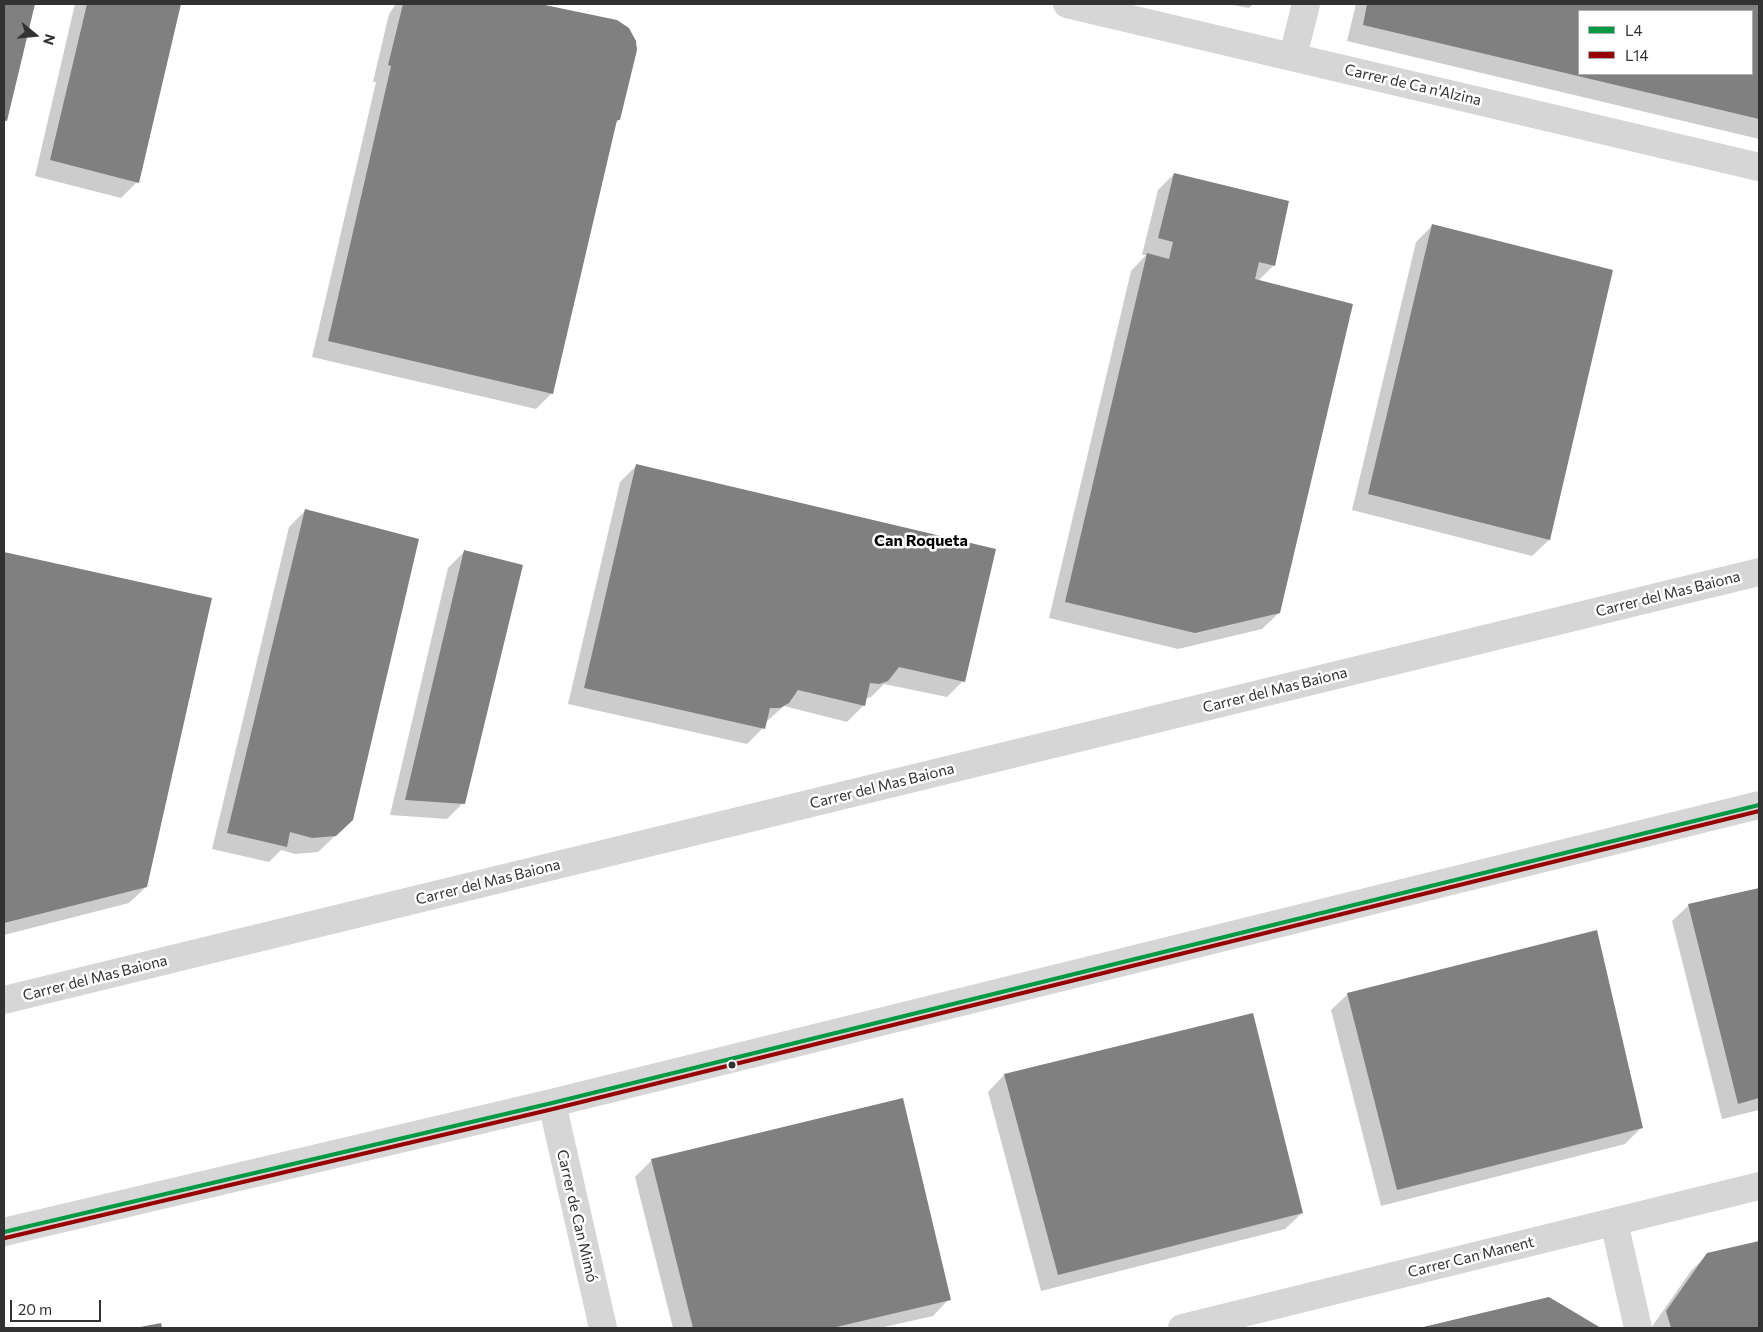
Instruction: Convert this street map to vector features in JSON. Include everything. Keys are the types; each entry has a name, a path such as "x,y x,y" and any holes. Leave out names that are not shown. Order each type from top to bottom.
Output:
{"street":[{"name":"Carrer de Ca n'Alzina","path":"1067,4 1759,167"},
{"path":"1293,56 1306,4"},
{"name":"Carrer del Mas Baiona","path":"4,1000 1759,572"},
{"path":"4,1232 552,1103 1759,805"},
{"name":"Carrer de Can Mimó","path":"552,1103 603,1328"},
{"name":"Carrer Can Manent","path":"1182,1328 1759,1186"},
{"path":"1614,1222 1638,1328"}],"building":[{"path":"4,4 35,4 7,121 4,120"},
{"path":"87,4 181,4 139,183 50,160"},
{"path":"403,4 540,4 617,20 629,28 636,41 637,50 620,120 617,120 553,394 328,341 391,66 388,65"},
{"path":"1367,4 1759,4 1759,119 1363,25"},
{"path":"1174,173 1289,201 1275,266 1259,262 1255,279 1353,304 1280,613 1195,633 1065,602 1147,253 1169,259 1173,242 1158,238"},
{"path":"1432,224 1613,270 1550,540 1368,494"},
{"path":"636,464 996,549 965,682 899,667 888,681 879,684 870,683 865,706 798,690 789,703 780,708 770,708 765,729 584,688"},
{"path":"305,509 419,539 353,820 336,836 312,838 290,832 287,847 227,833"},
{"path":"464,550 523,565 465,804 405,800"},
{"path":"4,552 212,598 147,887 4,923"},
{"path":"1759,888 1759,1098 1738,1104 1688,904"},
{"path":"1597,930 1643,1128 1397,1190 1347,993"},
{"path":"1253,1013 1303,1213 1058,1275 1004,1074"},
{"path":"903,1098 951,1300 832,1328 693,1328 651,1159"},
{"path":"1759,1241 1759,1328 1671,1328 1666,1311 1707,1253"},
{"path":"1549,1297 1601,1328 1419,1328"},
{"path":"161,1323 162,1328 140,1328 140,1327"}],"transit line":[{"name":"L4","path":"4,1232 552,1103 1759,805"},
{"name":"L14","path":"5,1238 553,1109 1759,811"}],"district":[{"name":"Can Roqueta","path":"921,541"}]}
